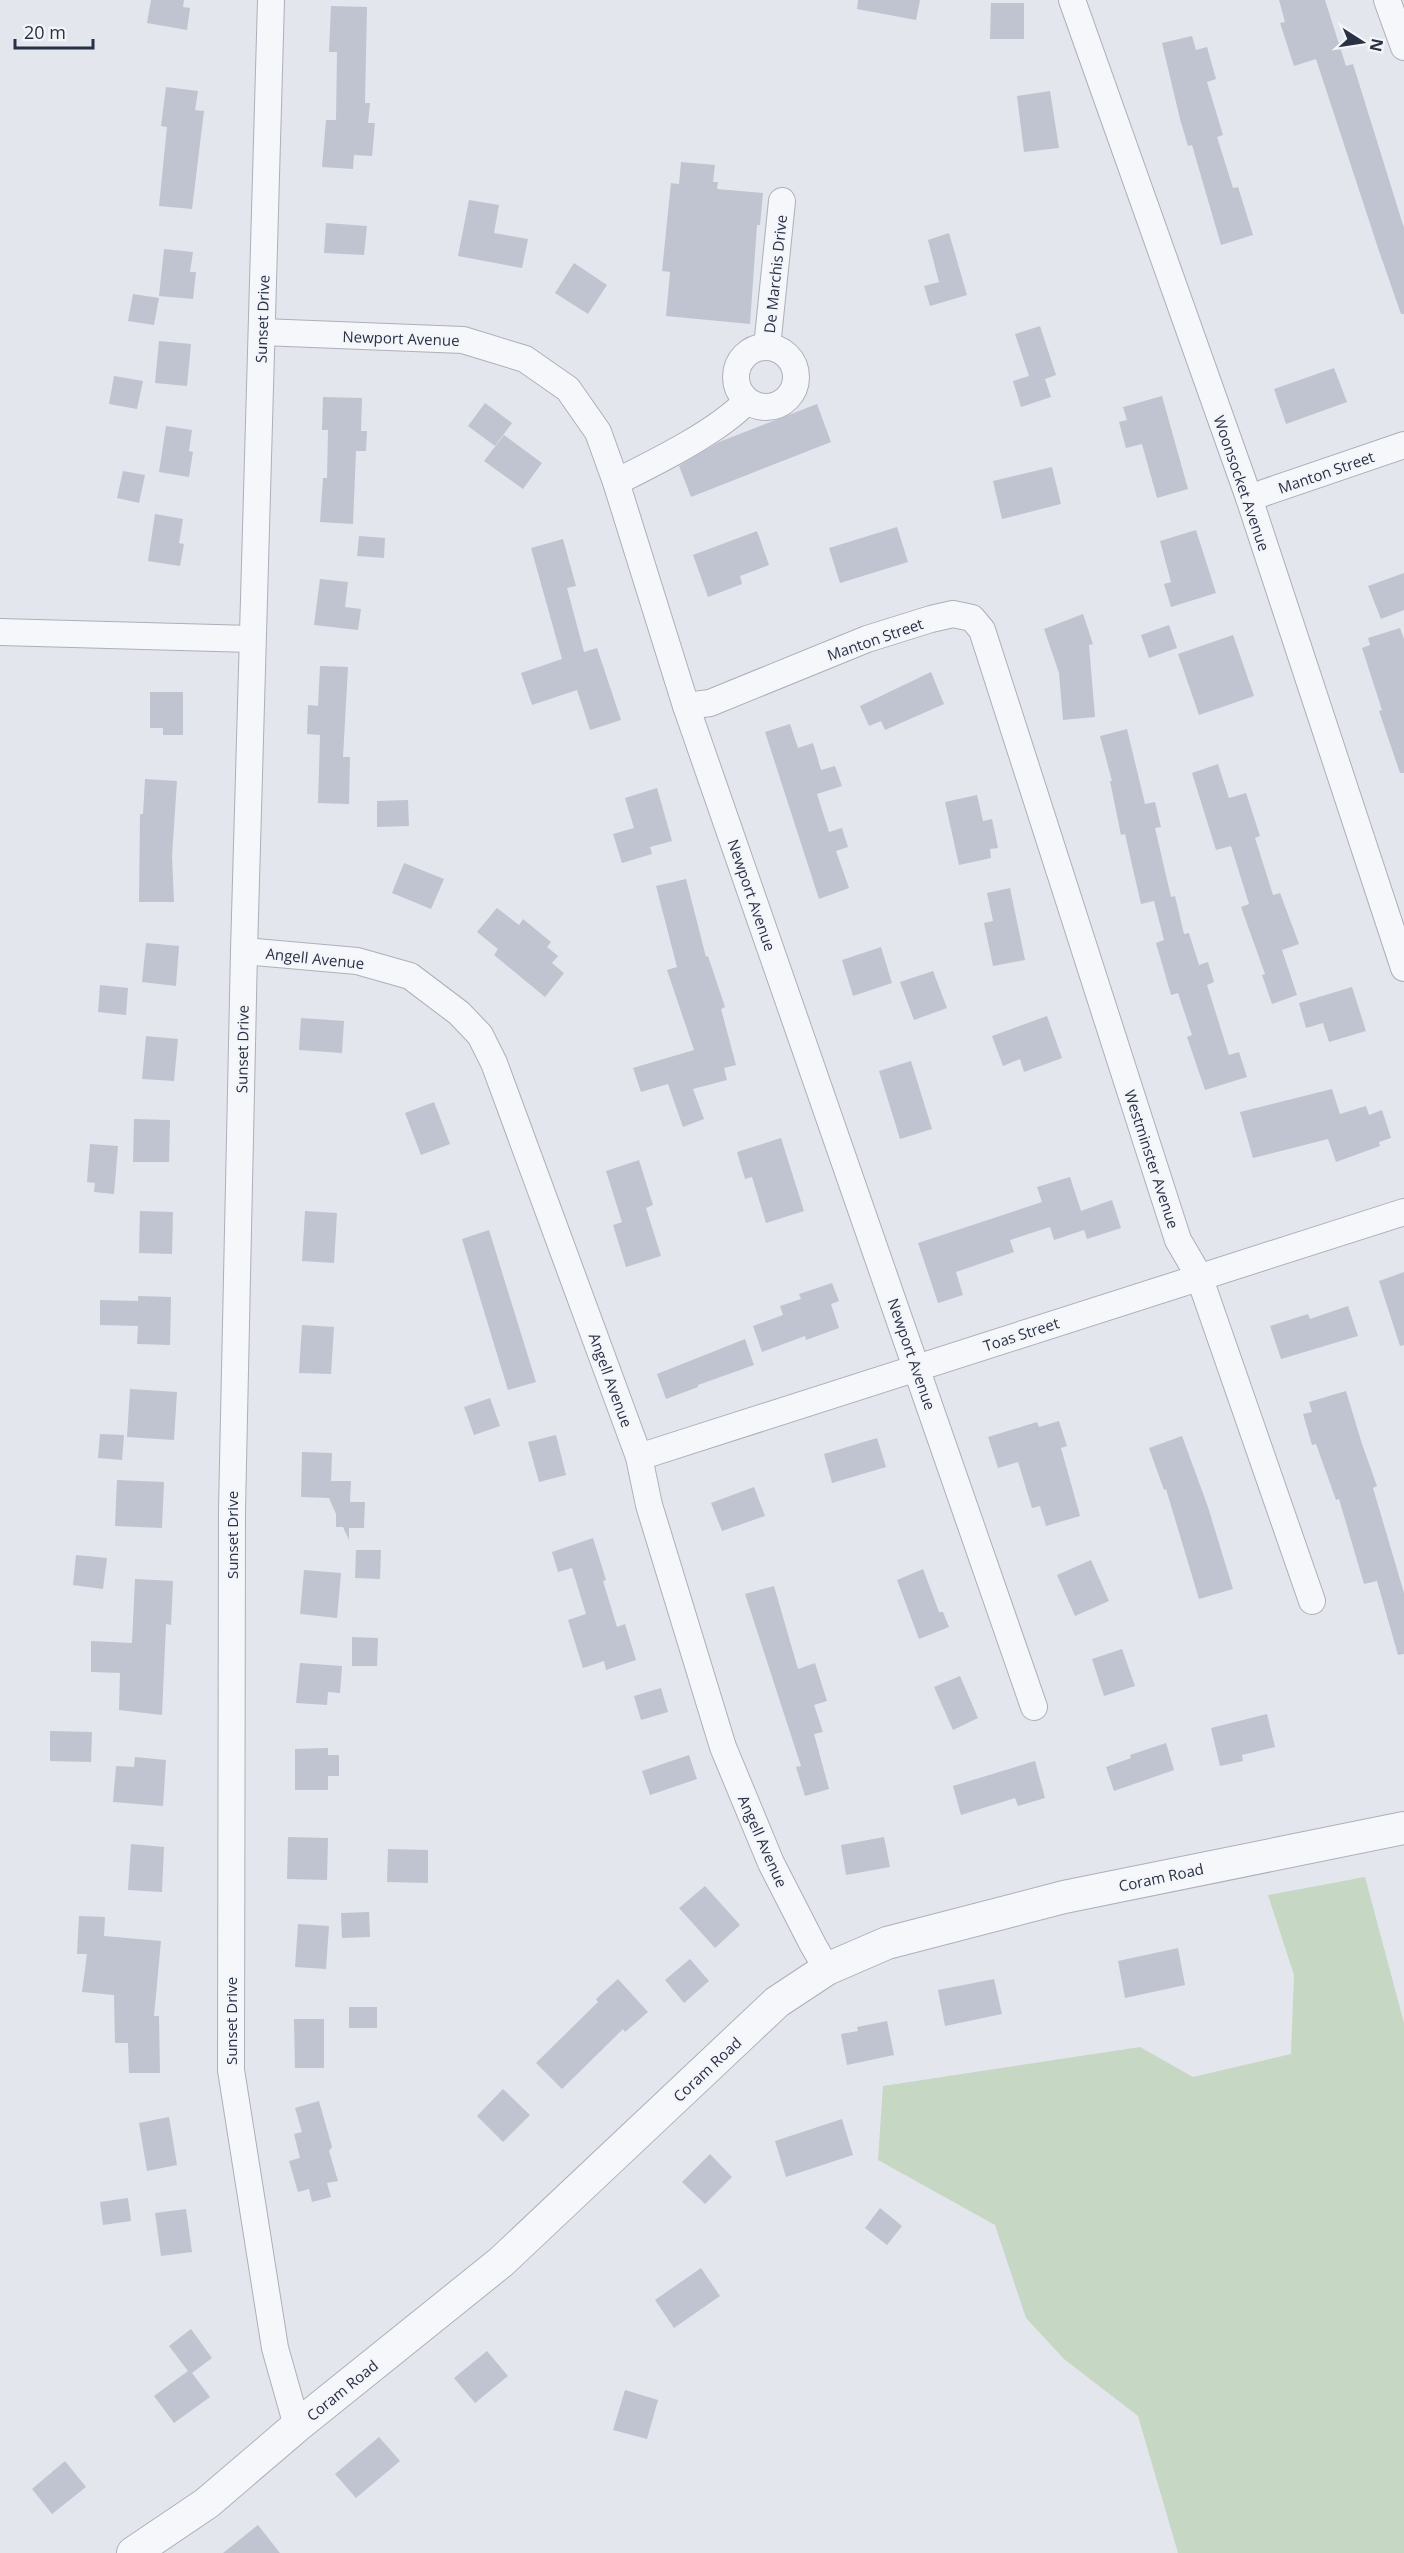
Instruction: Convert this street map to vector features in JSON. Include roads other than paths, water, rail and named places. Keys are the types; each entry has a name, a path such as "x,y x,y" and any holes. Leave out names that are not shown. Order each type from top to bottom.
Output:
{"street":[{"name":"Sunset Drive","path":"271,0 252,639 232,1510 231,2070 275,2348 297,2426"},
{"name":"Woonsocket Avenue","path":"1072,0 1249,498 1404,968"},
{"path":"1388,0 1404,47"},
{"name":"De Marchis Drive","path":"767,347 782,201"},
{"name":"Newport Avenue","path":"262,332 463,340 525,359 568,389 598,432 616,482 686,706 1034,1707"},
{"name":"De Marchis Drive","path":"767,347 780,350 791,360 796,374 795,389 785,401 772,408 757,407 747,401 737,386 738,366 751,351 767,347"},
{"path":"616,482 664,458 736,412 747,401"},
{"name":"Manton Street","path":"1249,498 1404,445"},
{"name":"Manton Street","path":"686,706 710,703 867,639 953,614 972,618 982,630 1008,711"},
{"path":"0,632 252,639"},
{"name":"Westminster Avenue","path":"1008,711 1178,1240 1199,1276 1312,1601"},
{"name":"Angell Avenue","path":"244,951 357,961 410,976 459,1013 480,1035 494,1063 639,1457 649,1505 723,1747 771,1863 827,1969"},
{"name":"Toas Street","path":"639,1457 1404,1212"},
{"name":"Coram Road","path":"133,2553 207,2503 297,2426 501,2262 777,2002 827,1969 887,1943 1064,1897 1404,1828"}]}
